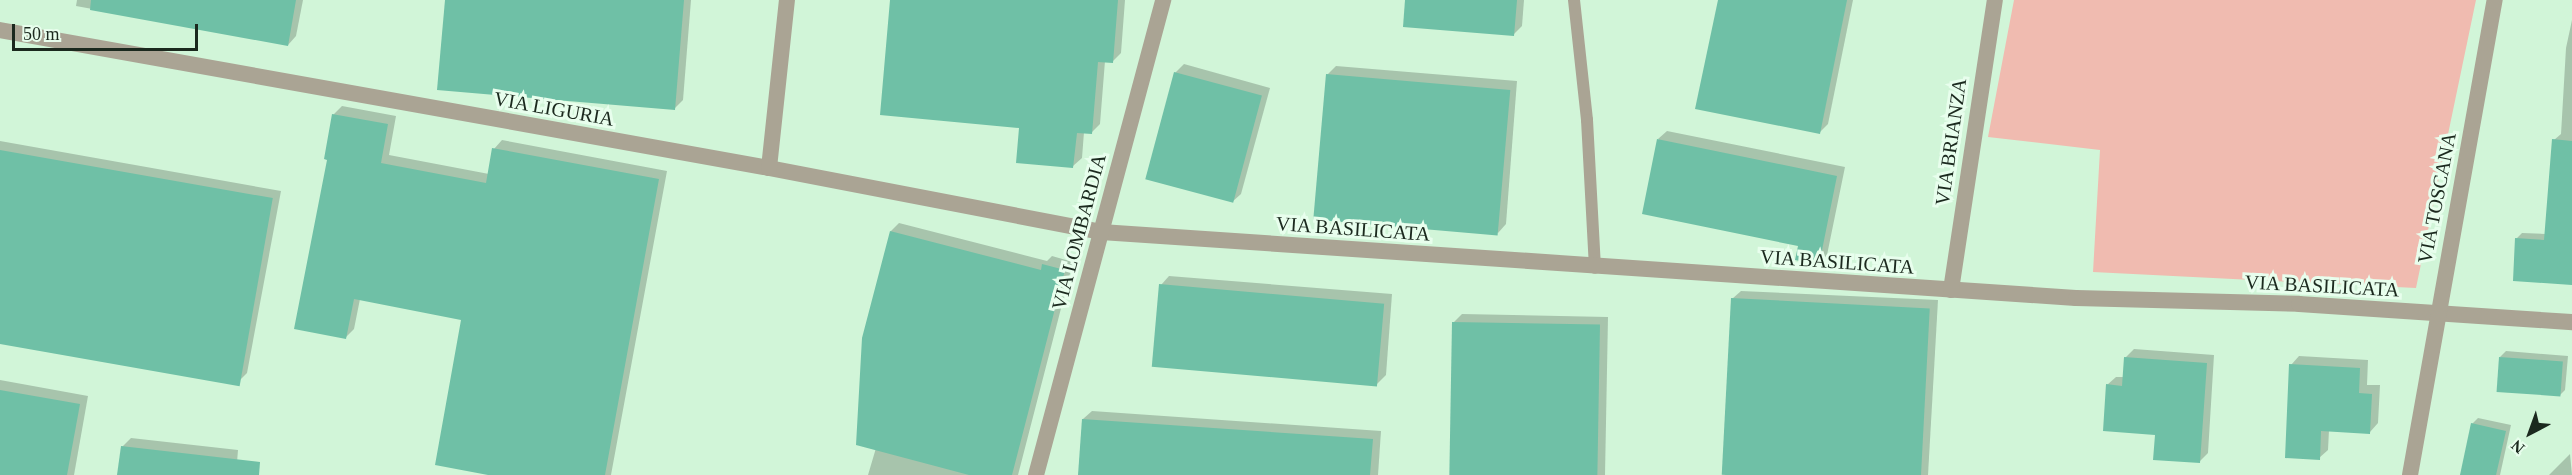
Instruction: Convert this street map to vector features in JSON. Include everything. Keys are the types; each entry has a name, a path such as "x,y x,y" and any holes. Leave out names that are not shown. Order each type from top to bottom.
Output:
{"street":[{"path":"769,168 787,0"},
{"name":"VIA LOMBARDIA","path":"1036,475 1163,0"},
{"name":"VIA BRIANZA","path":"1951,290 1995,0"},
{"name":"VIA TOSCANA","path":"2410,475 2437,312 2495,0"},
{"name":"VIA LIGURIA","path":"0,30 769,168 1101,232"},
{"name":"VIA BASILICATA","path":"1101,232 1595,268 1951,290 2437,312 2572,322"}],"lane":[{"path":"1574,0 1587,120 1595,268"}],"shaded area":[{"path":"2014,0 2476,0 2416,288 2093,272 2100,150 1988,137"}],"building":[{"path":"91,0 296,0 288,46 90,10"},
{"path":"445,0 684,0 675,110 437,90"},
{"path":"890,0 1118,0 1113,63 1098,62 1092,134 1077,133 1073,168 1016,163 1019,128 880,115"},
{"path":"1405,0 1517,0 1514,36 1403,27"},
{"path":"1718,0 1847,0 1820,134 1695,109"},
{"path":"1174,72 1262,96 1233,203 1145,179"},
{"path":"1326,74 1510,90 1498,236 1313,219"},
{"path":"332,114 388,124 381,163 486,183 492,148 659,179 605,475 488,475 435,465 461,320 354,299 346,339 294,329 327,160 324,159"},
{"path":"1657,139 1837,176 1819,265 1795,260 1798,246 1642,214"},
{"path":"2552,139 2572,141 2572,285 2513,281 2515,238 2544,240"},
{"path":"0,150 273,198 240,386 0,344"},
{"path":"890,231 1041,270 1042,264 1065,270 1012,475 969,475 856,445 862,338"},
{"path":"1159,284 1384,304 1377,386 1152,367"},
{"path":"1731,298 1930,308 1921,475 1722,475"},
{"path":"1452,322 1600,325 1597,475 1449,475"},
{"path":"2124,357 2207,363 2200,463 2153,460 2155,435 2103,431 2106,384 2122,386"},
{"path":"2499,357 2563,361 2560,396 2497,392"},
{"path":"2289,364 2360,368 2359,393 2372,394 2370,434 2321,431 2320,460 2285,458"},
{"path":"0,390 80,404 67,475 0,475"},
{"path":"1082,419 1373,439 1370,475 1078,475"},
{"path":"2471,423 2506,431 2496,475 2460,475"},
{"path":"121,446 260,462 259,475 117,475"}]}
